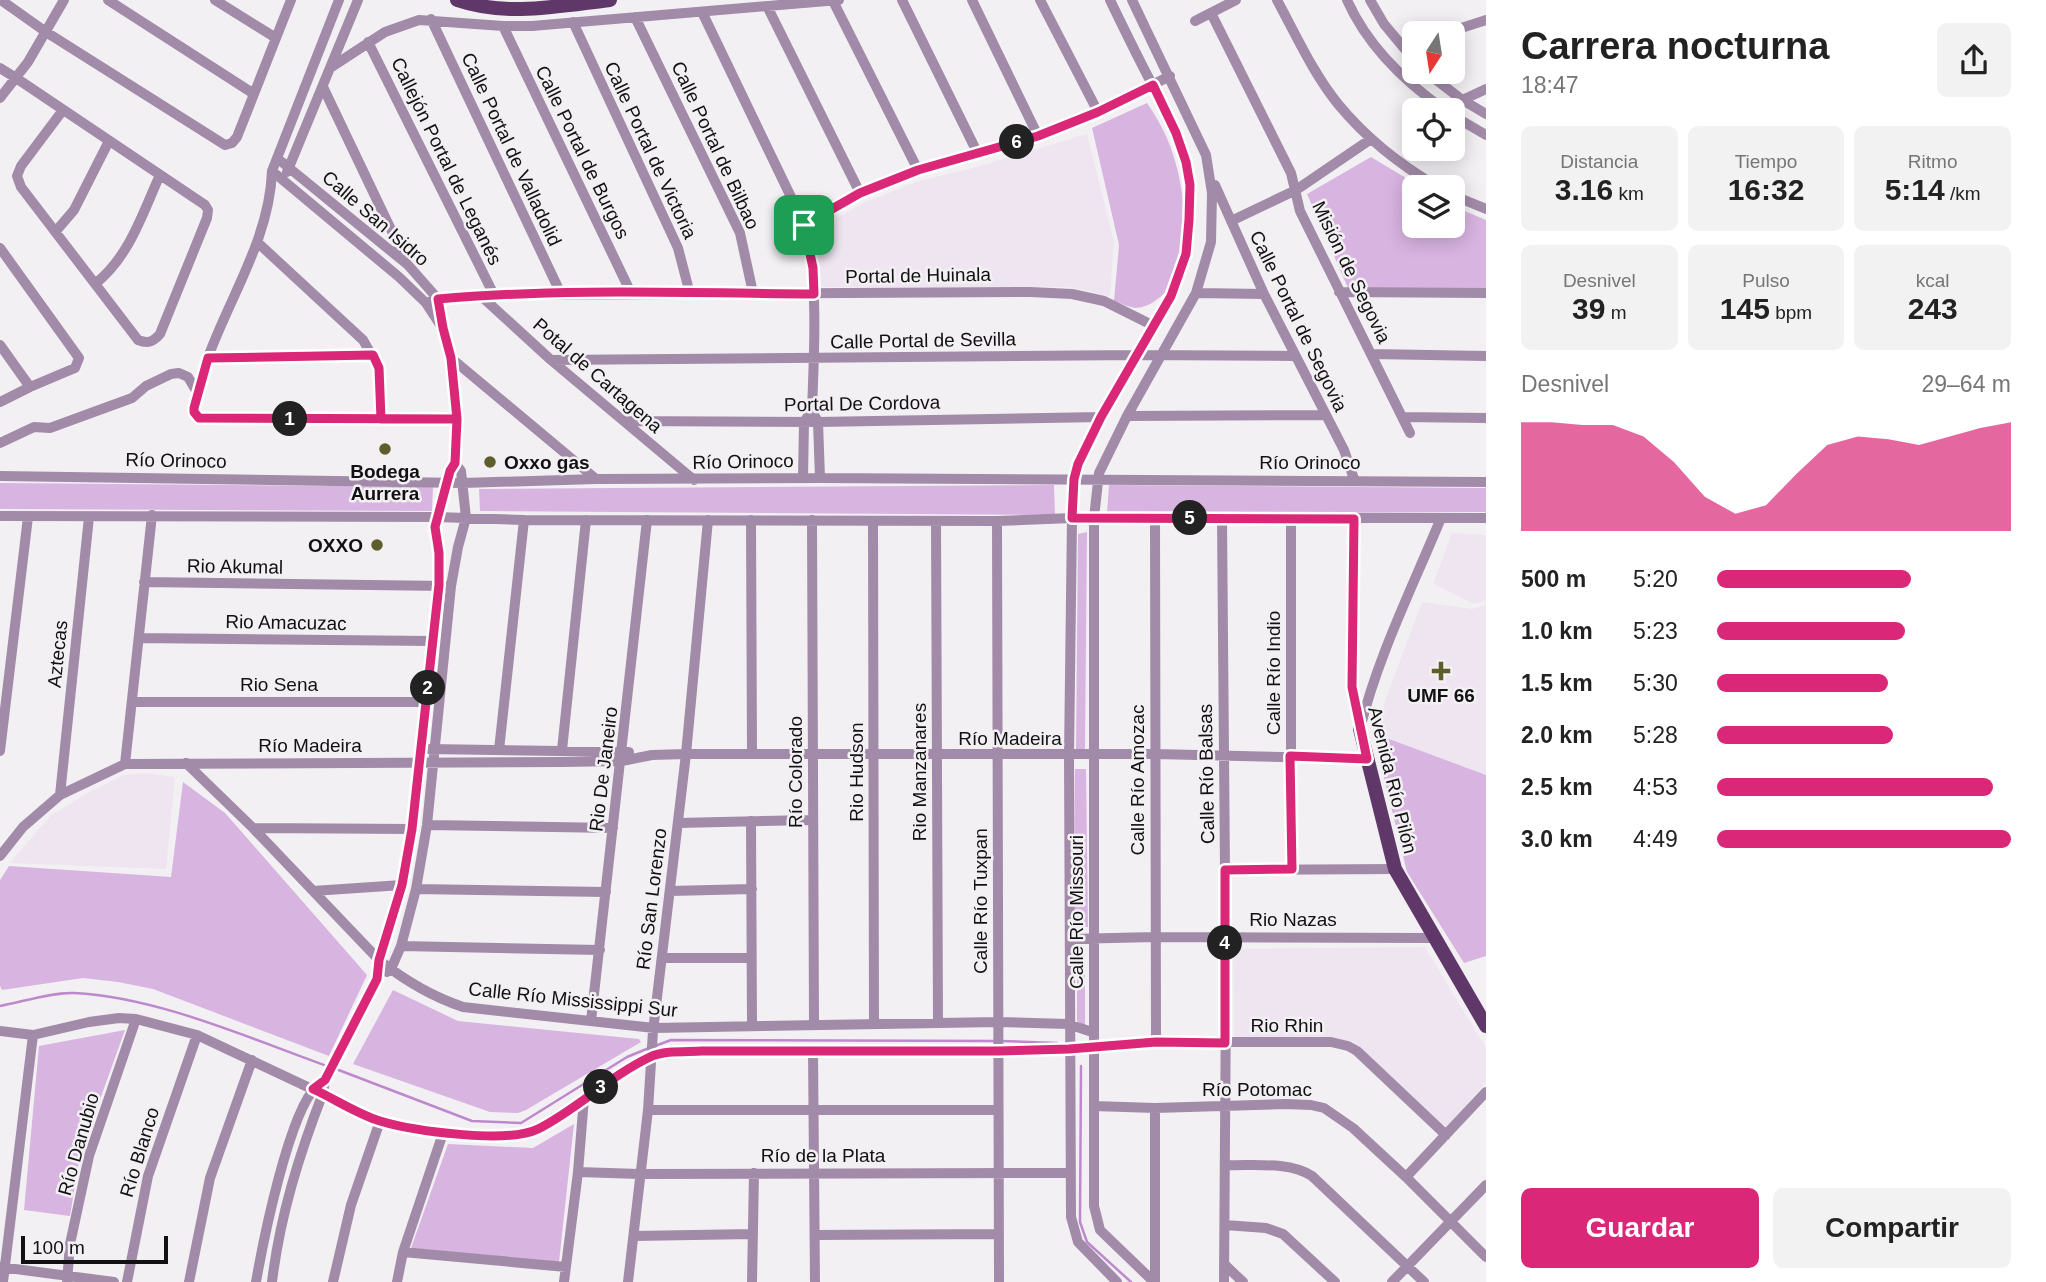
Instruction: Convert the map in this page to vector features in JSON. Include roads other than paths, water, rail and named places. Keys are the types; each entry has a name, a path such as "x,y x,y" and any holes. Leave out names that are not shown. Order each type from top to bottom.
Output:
{"main road":[{"path":"457,0 472,5 514,9 610,0"},
{"name":"Avenida Río Pilón","path":"1360,730 1395,869 1486,1026"}],"street":[{"path":"1,0 46,32 225,145 232,143 237,137 291,0"},
{"path":"0,99 46,32 64,0"},
{"path":"108,0 254,94"},
{"path":"215,0 276,38"},
{"path":"339,0 272,171 271,189 257,242 208,358 194,412 199,418 457,419"},
{"path":"271,189 283,180 290,167 358,0"},
{"path":"330,68 368,42 405,23 431,19 503,26 839,0"},
{"path":"902,0 978,154"},
{"path":"972,0 1038,136"},
{"path":"1040,0 1098,112"},
{"path":"1110,0 1176,133 1186,162 1190,185 1186,254 1171,296 1136,355"},
{"name":"Calle Portal de Segovia","path":"1097,479 1160,355 1196,293 1211,242 1213,211 1211,178 1206,156 1132,0"},
{"path":"1195,21 1237,0"},
{"path":"1277,0 1313,66 1337,102 1371,139 1418,175"},
{"path":"1347,0 1370,38 1390,62 1427,98"},
{"path":"1370,0 1402,48"},
{"path":"832,1 918,170"},
{"path":"767,6 860,193"},
{"path":"702,12 804,225 813,268 813,358 820,478"},
{"name":"Misión de Segovia","path":"1211,13 1291,173 1300,211 1410,433"},
{"name":"Calle Portal de Bilbao","path":"635,17 740,233 753,293"},
{"name":"Calle Portal de Valladolid","path":"431,19 561,294"},
{"path":"1465,27 1486,20"},
{"name":"Calle Portal de Victoria","path":"573,22 678,248 690,294"},
{"name":"Calle Portal de Burgos","path":"503,26 631,293"},
{"name":"Callejón Portal de Leganés","path":"368,42 494,295"},
{"path":"0,68 16,78 205,205 208,210 160,334 154,341 146,343 138,340 21,187 17,176 20,166 63,110"},
{"path":"804,225 860,193 918,170 1038,136 1098,112 1170,76"},
{"path":"1442,84 1460,98"},
{"path":"323,87 408,265"},
{"path":"1464,98 1486,89"},
{"path":"1465,101 1486,114"},
{"path":"1465,123 1486,135"},
{"path":"1231,221 1296,190 1371,139"},
{"path":"55,232 74,210 109,141"},
{"path":"1186,162 1206,156"},
{"name":"Calle San Isidro","path":"277,158 408,265 438,299"},
{"name":"Calle San Isidro","path":"272,171 399,277 426,303 443,328"},
{"path":"95,284 117,264 125,251 160,175"},
{"name":"Calle Portal de Segovia","path":"1211,178 1264,294 1344,450 1354,480"},
{"path":"1465,200 1486,209"},
{"path":"257,242 354,329 373,355 379,368 381,419"},
{"path":"0,247 79,358 75,368 0,402"},
{"name":"Portal de Huinala","path":"426,303 438,299 480,295 1030,292 1072,294 1104,300 1152,325"},
{"path":"1339,292 1486,293"},
{"path":"1196,293 1264,294"},
{"name":"Potal de Cartagena","path":"480,295 551,360 694,480"},
{"path":"377,979 391,969 401,947 416,889 427,825 435,749 445,586 435,527 455,463 457,419 451,358 438,299"},
{"path":"0,345 30,387"},
{"path":"1372,354 1486,356"},
{"path":"208,358 373,355"},
{"name":"Calle Río Missouri","path":"1117,1282 1083,1248 1073,1230 1069,1173 1072,518 1074,479 1078,464 1136,355"},
{"name":"Calle Portal de Sevilla","path":"551,360 1295,355"},
{"path":"451,358 596,479"},
{"path":"0,443 34,428 50,428 132,398 145,387 171,374 179,373 188,377 198,394"},
{"path":"1128,416 1326,415"},
{"name":"Portal De Cordova","path":"624,421 804,422 815,416 1101,417"},
{"path":"1402,416 1486,418"},
{"path":"803,478 804,422"},
{"path":"256,1282 274,1195 294,1132 377,979 379,960 402,885 422,749 432,641 445,586 466,518 461,471 455,463"},
{"name":"Río Orinoco","path":"0,476 448,483 803,478 1486,482"},
{"name":"Calle Río Missouri","path":"1097,479 1094,519 1093,755 1094,1206 1096,1221 1107,1238 1155,1282"},
{"path":"125,764 152,515"},
{"path":"0,516 873,521 1486,518"},
{"path":"0,751 27,517"},
{"name":"Aztecas","path":"60,795 89,517"},
{"name":"Calle Río Amozac","path":"1154,518 1156,1042"},
{"name":"Calle Río Balsas","path":"1222,518 1226,1105 1224,1282"},
{"path":"1360,730 1365,708 1385,654 1441,518"},
{"name":"Calle Río Indio","path":"1291,519 1292,869"},
{"name":"Avenida Río Pilón","path":"1354,519 1352,687 1360,730"},
{"path":"499,750 524,520"},
{"path":"562,750 586,520"},
{"name":"Rio De Janeiro","path":"591,1021 647,520"},
{"name":"Río San Lorenzo","path":"628,1282 648,1110 653,1029 686,754 708,520"},
{"path":"751,520 752,754"},
{"name":"Río Colorado","path":"812,520 814,1024"},
{"name":"Rio Hudson","path":"873,521 874,1024"},
{"name":"Rio Manzanares","path":"936,521 938,1022"},
{"name":"Calle Río Tuxpan","path":"998,521 999,1282"},
{"name":"Rio Akumal","path":"144,582 445,586"},
{"name":"Rio Amacuzac","path":"139,638 432,641"},
{"name":"Rio Sena","path":"133,702 426,702"},
{"name":"Río Madeira","path":"422,749 562,750 622,756"},
{"path":"526,750 526,762"},
{"name":"Río Madeira","path":"0,856 23,827 60,795 125,764 526,762 686,754 1155,754 1367,759"},
{"name":"Calle Río Mississippi Sur","path":"186,763 253,828 379,960 446,1001 463,1007 653,1029 938,1022 1068,1024 1092,1032"},
{"path":"678,823 812,820"},
{"path":"751,821 752,1026"},
{"path":"427,825 613,828"},
{"path":"253,828 412,829"},
{"path":"1225,870 1395,869"},
{"path":"313,891 402,885"},
{"path":"416,889 606,892"},
{"path":"670,891 751,889"},
{"name":"Rio Nazas","path":"1070,939 1433,937"},
{"path":"401,947 600,950"},
{"path":"662,958 751,958"},
{"path":"0,1031 33,1035 98,1021 136,1019 197,1035 380,1121 443,1133 481,1136 522,1135 541,1128 652,1052"},
{"name":"Río Danubio","path":"67,1279 70,1244 89,1156 136,1019"},
{"path":"2,1282 33,1035"},
{"name":"Río Blanco","path":"127,1282 148,1176 197,1035"},
{"name":"Rio Rhin","path":"652,1052 998,1047 1069,1049 1156,1042 1331,1042 1348,1046 1446,1135"},
{"path":"813,1051 815,1282"},
{"path":"189,1282 213,1169 253,1060"},
{"path":"272,1282 276,1246 286,1201 318,1091"},
{"path":"1406,1177 1486,1092"},
{"path":"564,1282 584,1098"},
{"name":"Río Potomac","path":"1094,1106 1155,1108 1311,1105 1324,1108 1353,1128 1486,1257"},
{"path":"1155,1108 1155,1282"},
{"path":"648,1110 998,1110"},
{"path":"333,1282 351,1205 380,1121"},
{"path":"397,1282 403,1252 443,1133"},
{"path":"1225,1165 1302,1170 1312,1176 1424,1282"},
{"name":"Río de la Plata","path":"578,1172 1069,1173"},
{"path":"752,1282 754,1173"},
{"path":"1392,1282 1486,1185"},
{"path":"1224,1225 1266,1228 1283,1234 1335,1282"},
{"path":"634,1236 752,1234"},
{"path":"815,1235 999,1234"},
{"path":"403,1252 566,1267"},
{"path":"1224,1264 1243,1282"},
{"path":"2,1267 67,1279 114,1282"}],"waterway":[{"path":"0,1006 65,993 106,996 204,1021 330,1067"},
{"path":"655,1046 671,1040 994,1041"},
{"path":"1001,1041 1057,1043"},
{"path":"336,1069 472,1121 521,1123 627,1057 649,1048"},
{"path":"1081,1066 1080,1222 1087,1242 1131,1282"}],"place":[{"name":"Bodega Aurrera","path":"385,449"},
{"name":"Oxxo gas","path":"490,462"},
{"name":"OXXO","path":"377,545"},
{"name":"UMF 66","path":"1441,671"}]}
